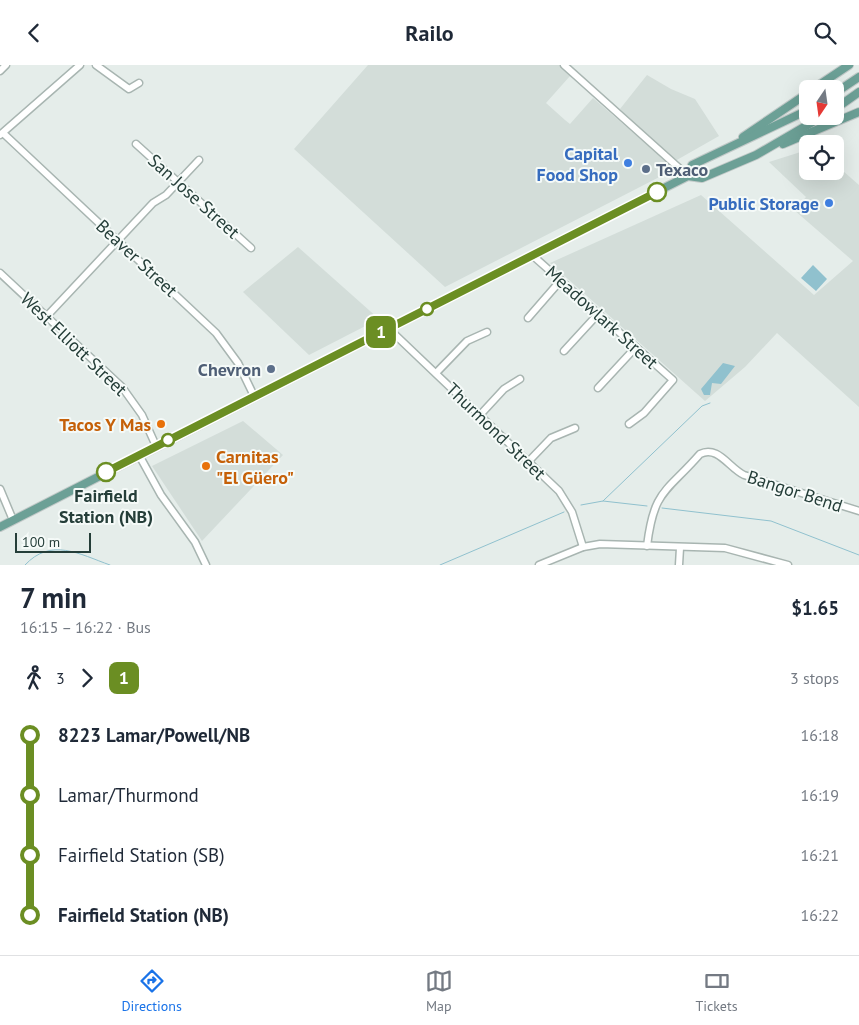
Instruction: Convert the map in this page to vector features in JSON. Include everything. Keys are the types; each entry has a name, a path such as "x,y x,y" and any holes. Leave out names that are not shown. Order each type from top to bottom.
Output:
{"main road":[{"path":"827,80 848,65"},
{"path":"844,87 859,77"},
{"path":"844,103 859,92"},
{"path":"731,145 799,99"},
{"path":"0,527 254,396 688,177 702,178 835,124 859,112"},
{"path":"688,177 692,165 731,145 769,130 799,114"},
{"path":"767,150 808,125"}],"street":[{"path":"0,71 6,65"},
{"path":"1,134 80,65"},
{"path":"96,65 129,89 139,83"},
{"path":"564,65 688,177"},
{"name":"Beaver Street","path":"1,134 118,240 222,339 238,363 254,396"},
{"name":"San Jose Street","path":"136,144 251,248"},
{"path":"46,317 153,203 166,195 180,182 199,160"},
{"name":"Meadowlark Street","path":"532,255 673,380 644,413 629,425"},
{"name":"West Elliott Street","path":"0,273 122,387 142,415 156,446"},
{"path":"528,318 561,280"},
{"path":"564,351 598,314"},
{"name":"Thurmond Street","path":"388,328 565,498 575,519 582,547"},
{"path":"436,373 467,341 487,332"},
{"path":"598,388 636,347"},
{"path":"480,415 504,389 520,379"},
{"path":"528,461 551,439 575,428"},
{"name":"Bangor Bend","path":"647,546 650,521 661,494 700,455 709,451 718,453 732,469 744,475 859,511"},
{"path":"139,455 159,492 194,542 206,565"},
{"path":"0,489 12,520"},
{"path":"539,565 582,547 600,544 725,548 768,562 788,565"},
{"path":"680,548 680,565"}],"shaded area":[{"path":"368,65 560,65 570,76 546,103 570,124 593,98 675,169 445,287 294,149"},
{"path":"647,75 671,89 695,99 719,136 675,161 620,109"},
{"path":"799,153 799,180 844,180 844,172 859,185 859,407 777,333 745,367 705,401 550,263 701,195 814,295 853,261 794,210 806,197 769,162"},
{"path":"298,247 379,319 309,355 243,292"},
{"path":"243,421 283,455 202,541 152,466"}],"water":[{"path":"813,265 827,279 816,291 801,278"},
{"path":"723,363 735,366 721,384 712,383 710,395 704,395 701,389"}],"waterway":[{"path":"603,501 702,406 710,403"},
{"path":"581,505 603,501 647,506"},
{"path":"662,508 771,521 859,555"},
{"path":"440,565 564,512"},
{"path":"25,565 35,557 55,550 66,550 110,565"}],"bus line":[{"name":"1","path":"106,472 657,192"}],"place":[{"name":"Capital Food Shop","path":"628,163"},
{"name":"Texaco","path":"646,169"},
{"name":"Public Storage","path":"829,203"},
{"name":"Chevron","path":"271,369"},
{"name":"Tacos Y Mas","path":"161,424"},
{"name":"Carnitas \"El Güero\"","path":"206,466"},
{"name":"Fairfield Station (NB)","path":"106,472"}]}
